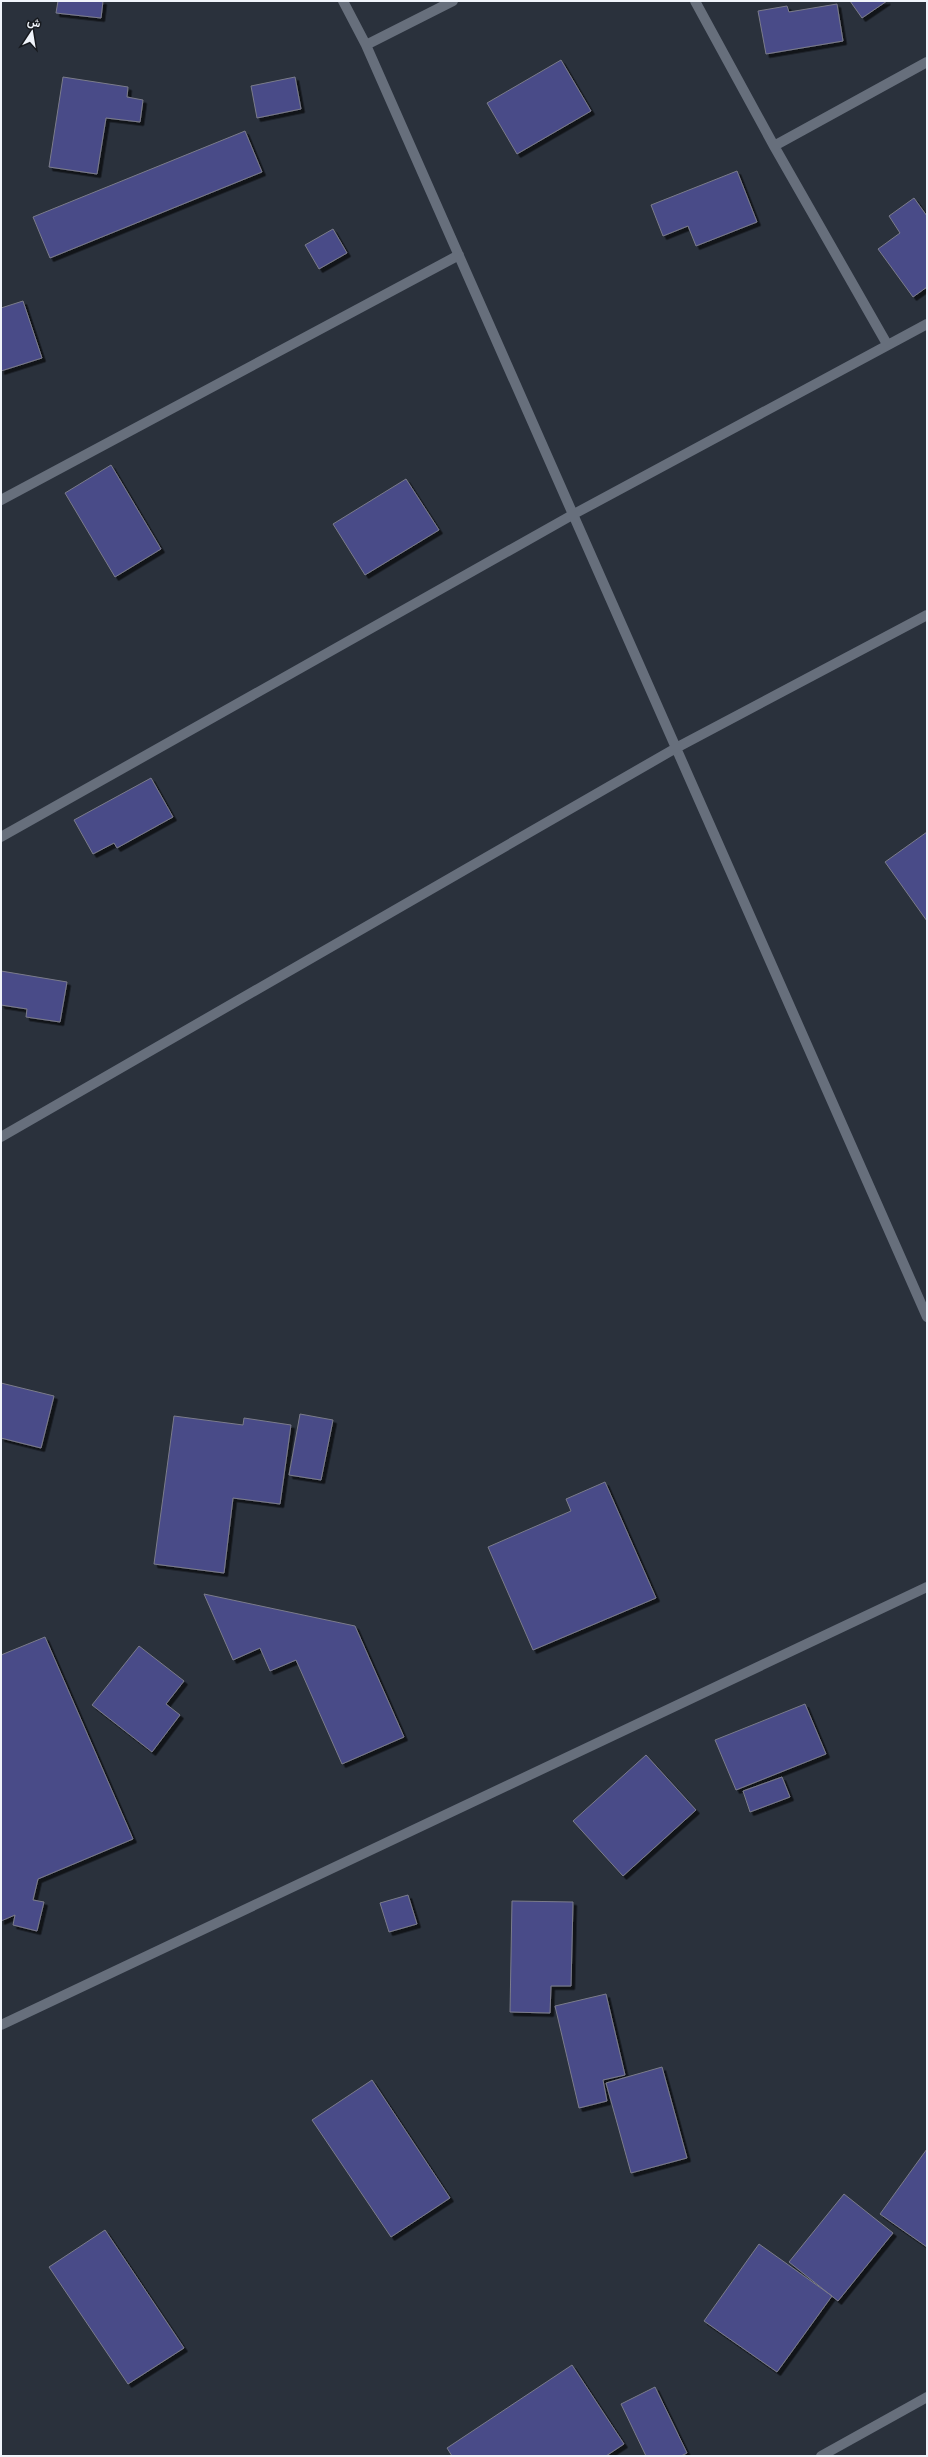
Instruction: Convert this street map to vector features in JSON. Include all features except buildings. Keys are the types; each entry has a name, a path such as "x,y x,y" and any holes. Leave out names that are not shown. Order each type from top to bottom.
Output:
{"street":[{"path":"343,1 366,45 927,1317"},
{"path":"366,45 452,1"},
{"path":"695,1 774,146 887,344"},
{"path":"774,146 927,62"},
{"path":"1,500 459,255"},
{"path":"1,837 574,514 887,344 927,324"},
{"path":"1,1137 676,748 927,615"},
{"path":"1,2025 927,1587"},
{"path":"821,2456 927,2397"}]}
